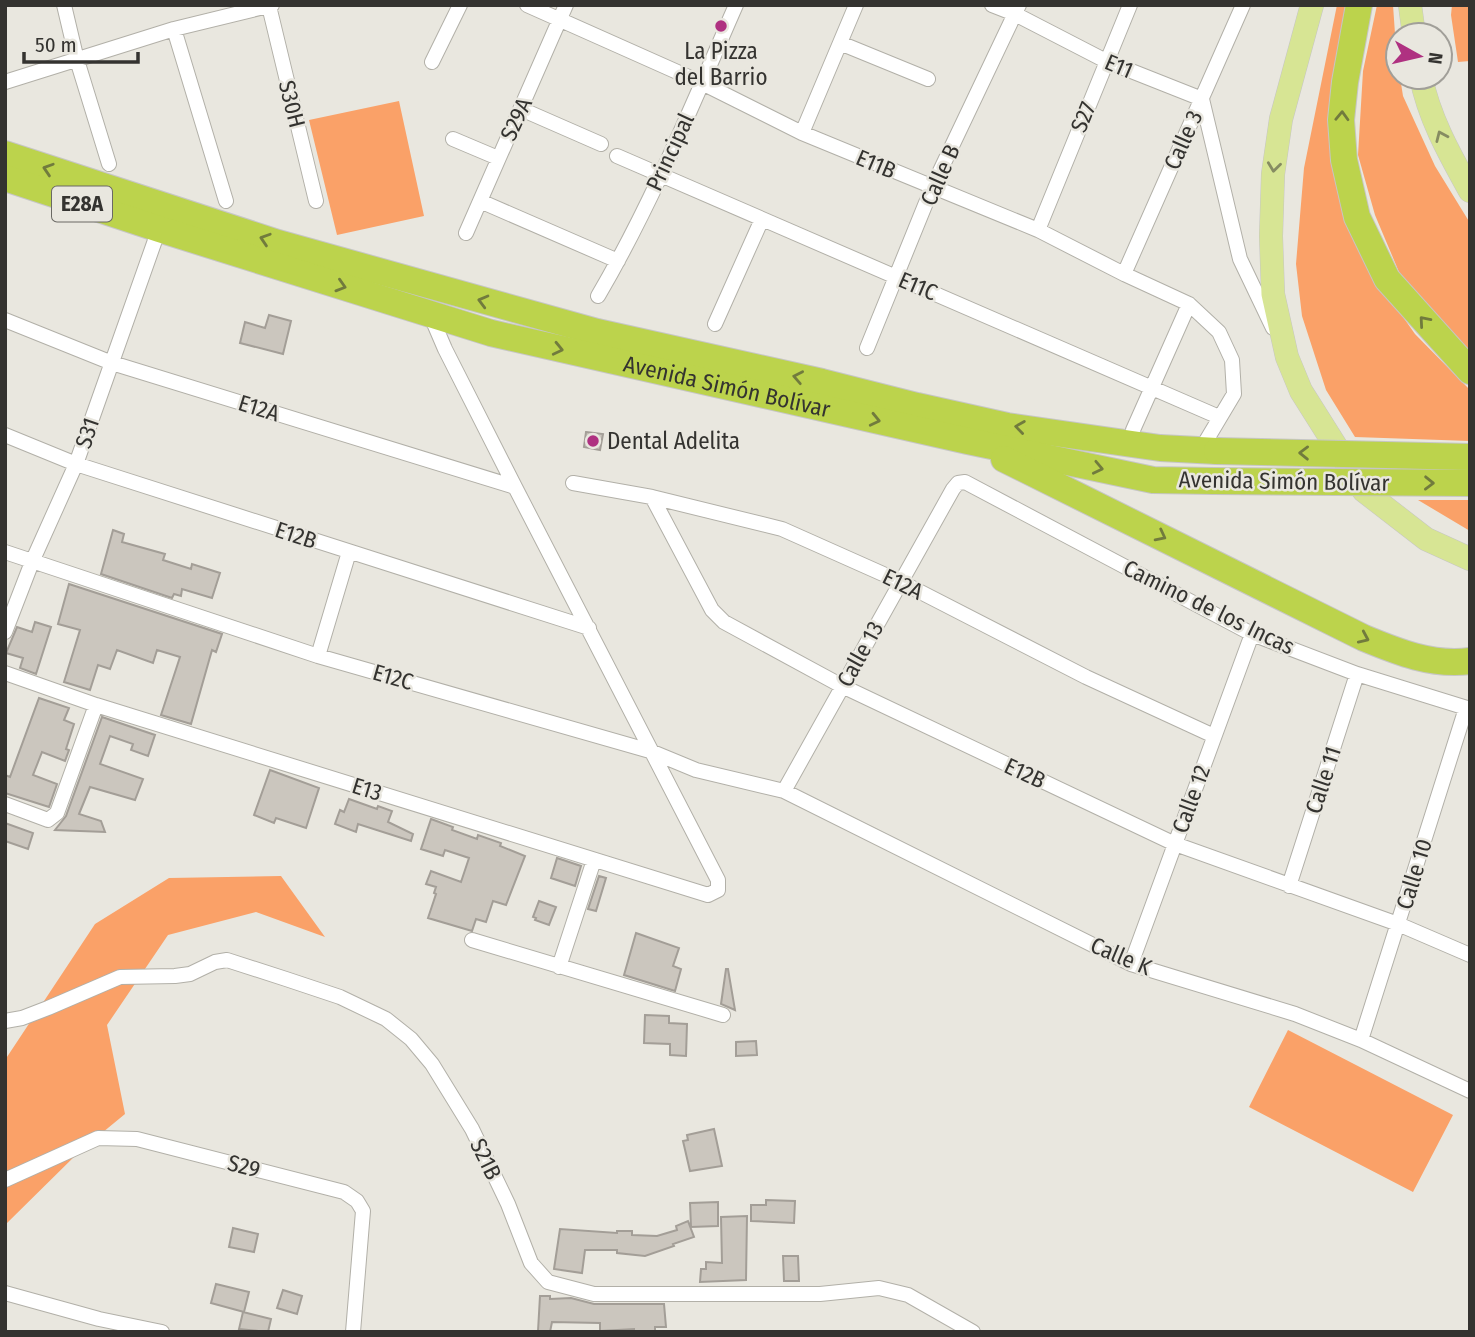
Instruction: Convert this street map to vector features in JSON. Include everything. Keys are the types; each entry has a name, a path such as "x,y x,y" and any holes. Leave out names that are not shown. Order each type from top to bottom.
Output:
{"highway":[{"path":"1359,5 1340,120 1344,160 1357,217 1387,279 1470,371"},
{"name":"Avenida Simón Bolívar","path":"5,154 278,243 597,332 1007,426 1160,448 1470,457"},
{"name":"Avenida Simón Bolívar","path":"5,178 491,333 1153,480 1470,483"},
{"path":"968,441 1364,638 1395,651 1425,659 1444,662 1470,661"}],"main road":[{"path":"1312,5 1281,119 1273,174 1273,294 1287,357 1301,391 1363,491 1426,539 1470,559"},
{"path":"1424,91 1429,109 1449,154 1470,191"}],"street":[{"path":"64,5 77,60 109,164"},
{"path":"432,62 460,5"},
{"name":"E11B","path":"527,5 702,83 802,133 1038,230 1189,304 1219,332 1232,360 1234,394 1219,417"},
{"name":"S29A","path":"466,233 566,5"},
{"name":"Principal","path":"597,296 618,261 660,175 736,5"},
{"path":"802,133 856,5"},
{"name":"E11","path":"992,5 1017,10 1106,61 1202,99"},
{"name":"S27","path":"1038,230 1130,5"},
{"name":"Calle 3","path":"1124,274 1243,5"},
{"path":"5,82 174,29 270,6"},
{"name":"S30H","path":"270,6 316,201"},
{"name":"Calle B","path":"867,348 932,188 1017,10"},
{"path":"174,29 226,201"},
{"path":"840,43 928,79"},
{"path":"1202,99 1240,259 1287,357"},
{"path":"521,109 601,144"},
{"path":"1186,132 1196,133 1213,150"},
{"path":"453,139 498,158"},
{"name":"E11C","path":"617,156 1219,417"},
{"path":"480,201 618,261"},
{"path":"715,324 762,219"},
{"name":"S31","path":"5,632 32,562 76,464 159,229"},
{"path":"1133,430 1189,304"},
{"path":"430,314 445,349 650,751"},
{"name":"E12A","path":"5,320 112,363 515,487"},
{"path":"1208,451 1219,417"},
{"name":"E12B","path":"5,435 76,464 589,628"},
{"name":"Camino de los Incas","path":"958,483 965,482 1252,634 1357,674 1468,708"},
{"name":"E12A","path":"573,483 652,497 782,529 901,582 1086,677 1214,736"},
{"name":"Calle 13","path":"784,790 958,483"},
{"name":"E12B","path":"652,497 712,610 724,622 842,686 1175,844 1398,924 1470,956"},
{"name":"E12C","path":"5,552 318,656 650,751 696,770 784,790"},
{"path":"318,656 349,552"},
{"name":"Calle 12","path":"1131,964 1252,634"},
{"name":"E13","path":"5,673 96,705 708,895 718,890 718,880 650,751"},
{"name":"Calle 11","path":"1289,886 1357,674"},
{"path":"5,804 48,820 57,813 96,705"},
{"name":"Calle 10","path":"1361,1040 1468,708"},
{"name":"Calle K","path":"784,790 1131,964 1274,1006 1361,1040 1470,1091"},
{"path":"559,967 593,860"},
{"path":"472,940 723,1015"},
{"name":"S21B","path":"5,1021 30,1015 120,977 190,974 215,961 227,960 274,975 340,997 386,1018 411,1039 432,1064 472,1129 508,1204 531,1264 548,1282 594,1294 820,1293 879,1288 908,1295 973,1332"},
{"name":"S29","path":"5,1180 99,1139 119,1137 137,1139 344,1192 357,1201 363,1211 353,1332"},
{"path":"5,1293 99,1319 162,1332"}],"shaded area":[{"path":"1337,5 1351,5 1339,191 1370,270 1415,334 1470,390 1470,441 1355,437 1326,390 1302,316 1296,264 1304,168"},
{"path":"1377,5 1393,5 1394,21 1384,21 1384,91 1402,91 1435,166 1470,223 1470,353 1399,272 1375,215 1358,155 1363,71"},
{"path":"1452,5 1470,5 1470,61 1458,62"},
{"path":"399,101 424,216 337,235 309,120"},
{"path":"1418,500 1470,500 1470,531"},
{"path":"281,876 325,937 256,912 168,935 107,1025 125,1114 80,1151 5,1225 5,1060 95,924 169,878"},
{"path":"1288,1030 1453,1115 1413,1192 1249,1107"}],"building":[{"path":"269,315 291,321 283,354 240,343 245,322 265,328"},
{"name":"Dental Adelita","path":"586,432 603,434 600,450 584,447"},
{"path":"113,530 124,534 122,542 165,554 163,560 191,569 192,564 220,573 212,598 182,589 181,596 174,594 172,598 101,574"},
{"path":"69,584 222,634 216,652 212,650 191,724 161,715 180,657 157,650 153,663 117,650 110,669 98,665 90,690 64,682 80,630 58,624"},
{"path":"35,622 51,627 36,674 20,668 23,658 6,653 17,627 32,632"},
{"path":"39,698 69,708 64,720 74,724 65,761 42,752 33,775 57,784 49,807 5,793 5,775 10,777"},
{"path":"102,717 155,735 148,756 131,750 133,744 110,736 100,764 143,779 135,800 90,787 79,814 101,821 105,832 55,830 66,816"},
{"path":"270,770 319,788 306,828 276,818 274,823 254,815"},
{"path":"349,799 377,809 378,806 392,811 388,822 413,834 411,841 358,824 356,832 335,824 340,810 344,812"},
{"path":"431,819 477,839 478,835 501,843 500,846 525,856 506,905 493,901 486,922 476,919 472,931 428,918 436,894 436,887 426,884 431,871 461,882 469,858 445,850 443,856 421,849"},
{"path":"5,823 33,833 28,849 5,841"},
{"path":"557,858 581,866 575,886 551,878"},
{"path":"599,876 606,878 596,911 588,909"},
{"path":"539,901 556,907 549,925 533,917"},
{"path":"636,933 679,948 673,966 681,969 675,991 624,975"},
{"path":"728,969 735,1010 721,1004"},
{"path":"645,1015 669,1016 669,1023 687,1024 686,1056 670,1055 670,1044 644,1043"},
{"path":"756,1041 757,1055 736,1056 736,1042"},
{"path":"714,1129 722,1166 690,1171 683,1141 688,1140 687,1135"},
{"path":"766,1200 795,1201 794,1223 751,1221 751,1205 766,1205"},
{"path":"718,1202 718,1226 691,1227 690,1203"},
{"path":"747,1216 746,1280 700,1282 701,1269 706,1269 706,1262 722,1263 721,1217"},
{"path":"688,1221 694,1237 673,1244 674,1246 645,1256 617,1253 617,1250 585,1250 582,1273 554,1269 560,1229 617,1233 632,1231 632,1235 657,1236 677,1230 676,1226"},
{"path":"233,1228 258,1234 254,1252 229,1247"},
{"path":"783,1256 798,1256 799,1281 784,1281"},
{"path":"216,1284 249,1292 244,1312 211,1303"},
{"path":"283,1290 302,1296 297,1314 277,1308"},
{"path":"540,1296 550,1296 550,1299 571,1298 594,1304 664,1304 666,1327 655,1327 655,1332 634,1332 634,1329 600,1331 600,1323 552,1322 550,1332 538,1331"},
{"path":"243,1312 271,1319 268,1332 239,1329"}],"place":[{"name":"La Pizza del Barrio","path":"721,26"},
{"name":"Dental Adelita","path":"593,441"}]}
